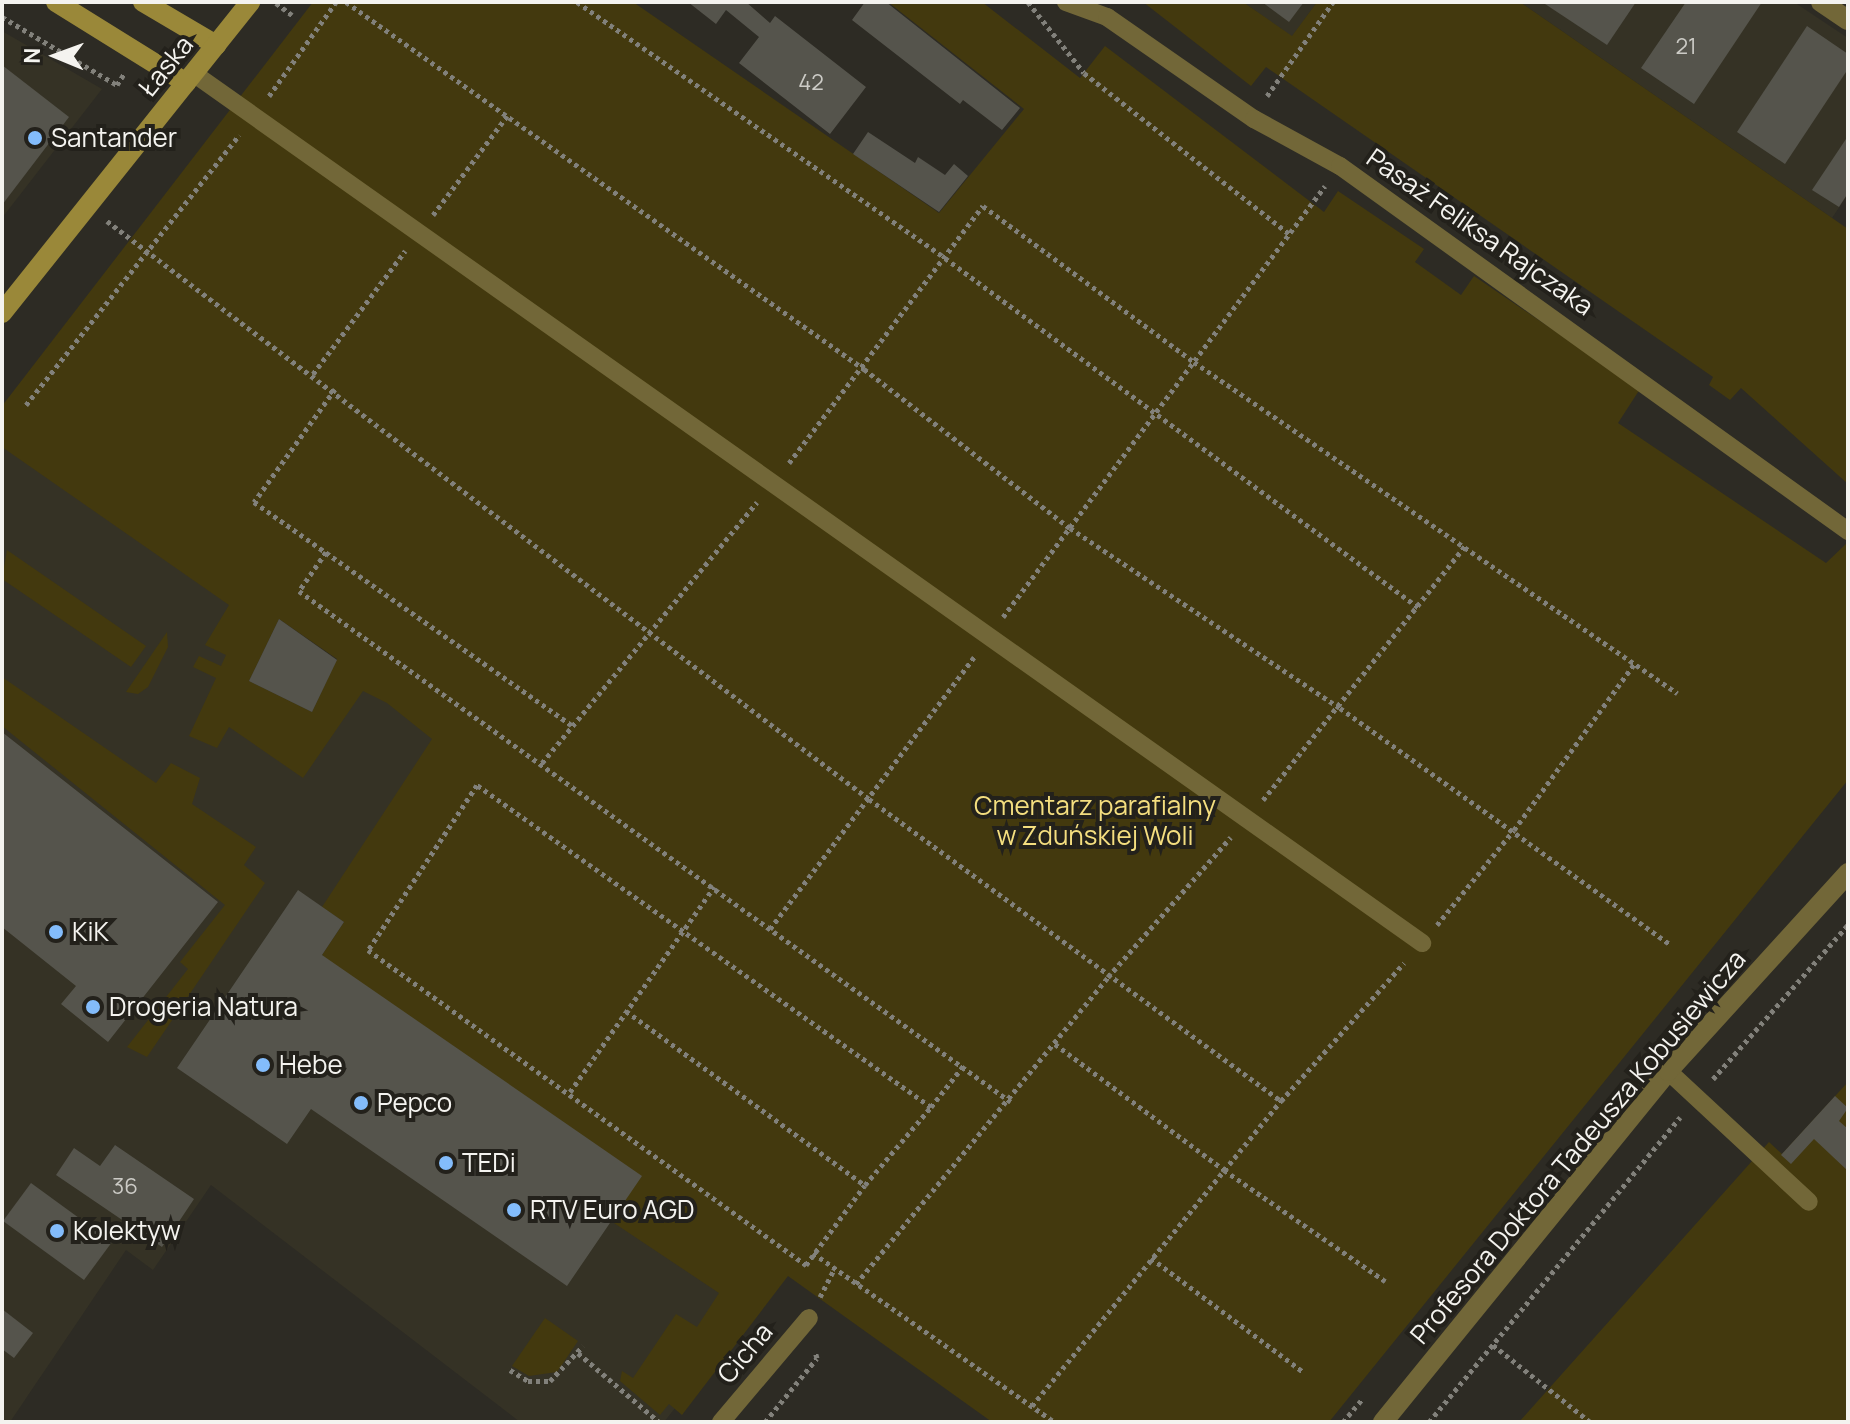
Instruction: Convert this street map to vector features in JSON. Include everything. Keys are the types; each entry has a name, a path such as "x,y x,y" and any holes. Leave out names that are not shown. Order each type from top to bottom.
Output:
{"street":[{"path":"56,2 189,78"},
{"path":"143,2 216,45"},
{"name":"Łaska","path":"2,313 250,2"},
{"path":"1821,2 1848,20"},
{"name":"Profesora Doktora Tadeusza Kobusiewicza","path":"1383,1422 1668,1071 1848,873"}],"lane":[{"name":"Pasaż Feliksa Rajczaka","path":"1066,2 1107,17 1254,119 1340,166 1848,531"},
{"path":"189,78 253,118 1248,817 1422,943"},
{"path":"1668,1071 1809,1202"},
{"name":"Cicha","path":"721,1422 809,1318"}],"path":[{"path":"275,2 292,15"},
{"path":"26,405 253,118 336,2"},
{"path":"346,2 864,369 1070,528 1340,708 1671,945"},
{"path":"577,2 945,258 1419,608"},
{"path":"1028,2 1084,73 1289,234"},
{"path":"1254,119 1333,2"},
{"path":"2,17 117,85"},
{"path":"770,929 1340,166"},
{"path":"87,206 148,248 335,389 869,799 1281,1101"},
{"path":"983,206 1194,362 1466,545 1677,693"},
{"path":"335,389 254,502 571,725"},
{"path":"856,1284 1011,1102 1108,977 1340,708 1466,545"},
{"path":"326,552 299,591 964,1065 1011,1102"},
{"path":"1032,1406 1281,1101 1422,943 1514,830 1634,664"},
{"path":"931,1107 685,929 477,785 368,950 806,1265 865,1185 931,1107 964,1065"},
{"path":"569,1092 714,887"},
{"path":"1429,1422 1697,1097 1848,925"},
{"path":"626,1011 865,1185"},
{"path":"1055,1044 1224,1170 1385,1281"},
{"path":"813,1253 1054,1422"},
{"path":"1151,1258 1302,1371"},
{"path":"1493,1345 1590,1422"},
{"path":"510,1370 528,1381 550,1381 583,1346"},
{"path":"578,1353 659,1422"}],"shaded area":[{"path":"1243,2 1317,2 1292,37"},
{"path":"1520,2 1794,2 1848,38 1848,194 1832,218"},
{"path":"2,31 102,89 2,218"},
{"path":"2,426 459,745 322,955 783,1272 664,1422 520,1422 211,1185 153,1270 126,1250 10,1422 2,1422"}],"green space":[{"name":"Cmentarz parafialny w Zduńskiej Woli","path":"313,2 633,2 939,213 1024,109 888,2 982,2 1080,78 1105,46 1324,212 1338,191 1424,249 1415,262 1461,295 1474,276 1640,389 1618,423 1826,563 1848,542 1848,780 1329,1422 992,1422 788,1276 682,1415 669,1404 660,1415 620,1381 622,1371 633,1378 676,1314 697,1327 719,1293 611,1221 322,955 344,922 322,907 432,739 387,703 363,691 303,778 229,727 217,748 189,736 216,678 193,667 199,656 221,666 226,655 205,645 229,605 2,447 2,406","holes":["279,619 337,659 312,712 249,681"]},
{"path":"1143,2 1243,2 1292,36 1317,2 1520,2 1848,229 1848,484 1741,388 1730,400 1709,385 1713,377 1266,67 1251,86"},
{"path":"7,550 146,646 131,667 2,579"},
{"path":"167,632 168,647 148,687 138,694 126,692"},
{"path":"2,677 156,783 171,763 200,778 192,804 256,847 244,865 265,883 147,1057 127,1047 188,969 180,962 225,905 2,726"},
{"path":"1848,1082 1848,1422 1519,1422 1769,1142 1782,1154"},
{"path":"545,1318 578,1341 557,1372 529,1376 512,1366"}],"building":[{"path":"688,2 746,2 770,23 775,16 866,87 830,134 739,63 759,37 726,10 716,24"},
{"path":"865,2 886,2 1020,108 1002,130 963,100 960,104 852,20"},
{"path":"1262,2 1304,2 1289,22"},
{"path":"1542,2 1636,2 1607,45"},
{"path":"1686,2 1762,2 1694,104 1641,68"},
{"path":"1807,26 1848,54 1848,69 1785,164 1737,132"},
{"path":"2,65 69,117 2,205"},
{"path":"868,132 915,163 918,157 945,175 954,164 968,176 939,212 853,154"},
{"path":"1848,136 1848,193 1839,207 1812,190"},
{"path":"279,619 337,660 312,712 249,681"},
{"path":"2,732 218,902 108,1042 61,1004 76,986 2,927"},
{"path":"298,890 344,922 322,955 642,1176 567,1286 311,1109 287,1144 177,1068"},
{"path":"1835,1096 1848,1108 1839,1121 1848,1129 1848,1171 1814,1139 1791,1164 1781,1155"},
{"path":"115,1145 194,1199 162,1247 56,1175 74,1148 100,1166"},
{"name":"Kolektyw","path":"31,1183 112,1242 84,1280 3,1221"},
{"path":"2,1309 33,1333 14,1358 2,1349"}],"place":[{"name":"Santander","path":"35,138"},
{"name":"KiK","path":"56,932"},
{"name":"Drogeria Natura","path":"93,1007"},
{"name":"Hebe","path":"263,1065"},
{"name":"Pepco","path":"361,1103"},
{"name":"TEDi","path":"446,1163"},
{"name":"RTV Euro AGD","path":"514,1210"},
{"name":"Kolektyw","path":"57,1231"}]}
